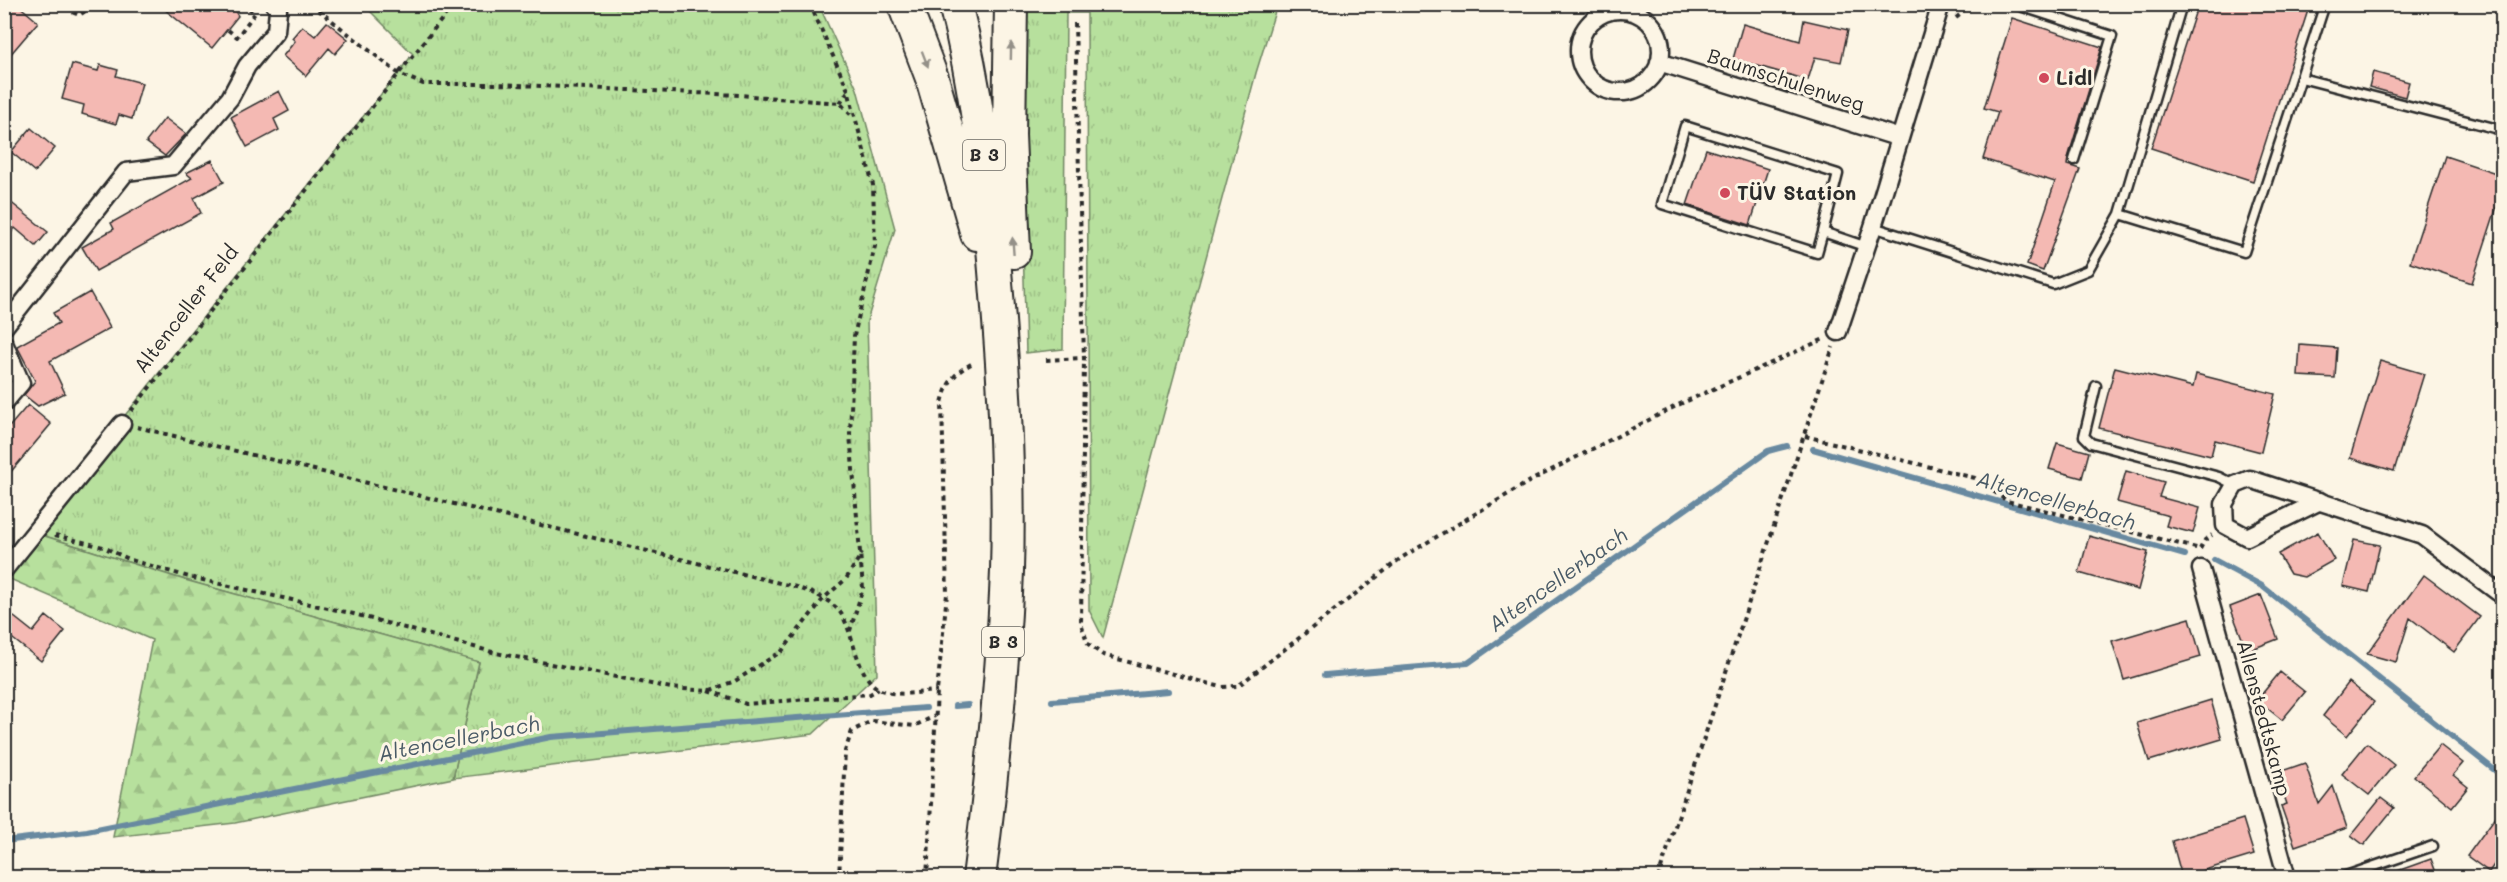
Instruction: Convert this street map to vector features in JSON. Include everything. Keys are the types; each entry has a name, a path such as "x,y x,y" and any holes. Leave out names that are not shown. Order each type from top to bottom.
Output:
{"highway":[{"path":"904,4 932,78 998,307"},
{"name":"B 3","path":"955,4 976,100 986,169 1005,405 1008,497 1002,653 994,761 979,878"},
{"path":"1005,405 1022,366 1012,230 1009,135 1011,4"}],"street":[{"path":"4,327 126,172 173,166 230,98 247,66 276,31 278,10 274,4"},
{"path":"1838,332 1867,247 1941,4"},
{"path":"1620,10 1631,12 1641,16 1655,31 1660,51 1659,62 1655,72 1640,86 1630,90 1609,90 1591,79 1584,71 1580,61 1580,40 1591,22 1600,15 1620,10"},
{"name":"Baumschulenweg","path":"1659,62 1900,138"},
{"path":"4,343 21,383 4,403"},
{"path":"4,570 122,424"},
{"path":"2320,501 2247,537 2225,525 2224,504 2235,485 2250,479 2320,501 2422,535 2502,595"},
{"name":"Allenstedtskamp","path":"2201,569 2287,878"}],"lane":[{"path":"2013,4 2112,36 2074,160"},
{"path":"1873,227 2053,284 2088,270 2120,214 2182,4"},
{"path":"2120,214 2244,252 2325,4"},
{"path":"2301,78 2502,130"},
{"path":"1685,126 1838,174 1823,232 1817,253 1662,204 1685,126"},
{"path":"1823,232 1867,247"},
{"path":"2096,386 2084,436 2091,443 2219,477 2235,485"},
{"path":"2340,878 2433,846"}],"path":[{"path":"72,4 71,9 79,15 84,12 84,4"},
{"path":"228,30 237,37 255,14 244,4"},
{"path":"311,4 399,74 423,84 508,84 840,103 855,119"},
{"name":"Altenceller Feld","path":"122,424 454,4"},
{"path":"810,4 848,90 873,185 875,246 854,336 850,434 863,588 849,634"},
{"path":"1075,22 1084,358 1081,624 1088,644 1103,655 1221,687 1238,686 1401,558 1532,480 1678,405 1838,332"},
{"path":"840,103 848,90"},
{"path":"1658,878 1838,332"},
{"path":"1046,360 1084,358"},
{"path":"927,878 935,716 947,594 942,403 946,384 957,372 972,363"},
{"path":"122,424 796,587 824,598 841,613 862,670 879,689 897,694 937,691"},
{"path":"1805,436 1975,478 2007,501 2200,549"},
{"path":"2201,569 2200,549 2205,540 2225,525"},
{"path":"37,529 103,547 130,560 189,577 350,613 496,653 672,688 708,691 746,704 870,694 879,689"},
{"path":"708,691 735,681 782,651 824,598 846,579 861,553"},
{"path":"839,878 845,751 852,730 872,721 914,726 935,716"}],"green space":[{"path":"364,5 819,5 857,89 895,229 867,321 877,674 813,734 453,778 479,662 185,580 32,532 413,54"},
{"path":"1022,5 1277,5 1256,73 1103,638 1089,610 1087,13 1066,13 1063,349 1026,353 1020,132"},
{"path":"32,532 185,580 479,662 453,778 235,823 113,837 152,640 5,577"}],"building":[{"path":"4,4 17,4 38,22 4,62"},
{"path":"158,4 231,4 238,16 212,48"},
{"path":"2198,4 2310,4 2253,181 2151,148"},
{"name":"Lidl","path":"2012,18 2102,47 2068,158 2067,165 2080,169 2043,271 2027,265 2055,182 1983,159 1998,112 1984,108"},
{"path":"1804,20 1848,30 1841,62 1815,57 1808,80 1733,59 1743,24 1800,41"},
{"path":"327,22 348,39 335,54 329,48 306,76 283,56 295,41 292,38 302,26 315,36"},
{"path":"72,64 98,71 100,65 118,70 116,76 142,83 132,119 119,115 116,124 82,114 84,105 62,99"},
{"path":"2373,72 2409,82 2405,97 2369,87"},
{"path":"279,91 289,111 274,119 279,130 247,147 231,117"},
{"path":"165,118 186,134 165,156 146,142"},
{"path":"31,128 55,148 35,172 11,152"},
{"name":"TÜV Station","path":"1706,149 1768,169 1750,225 1687,205"},
{"path":"2445,156 2502,175 2502,191 2472,283 2410,262"},
{"path":"212,160 224,182 194,198 201,213 96,271 82,247 114,229 111,223 192,178 186,173"},
{"path":"4,197 48,232 36,246 15,228 4,241"},
{"path":"90,292 110,328 50,361 65,393 38,406 24,395 35,381 17,346 59,323 53,313"},
{"path":"2300,345 2337,348 2335,378 2298,376"},
{"path":"2380,361 2424,374 2394,471 2350,458"},
{"path":"2115,367 2193,387 2196,374 2275,394 2261,452 2215,440 2211,456 2099,428"},
{"path":"28,405 51,424 4,480 4,433"},
{"path":"2057,443 2089,452 2082,478 2049,469"},
{"path":"2126,471 2164,482 2159,497 2200,508 2193,533 2166,526 2169,516 2117,502"},
{"path":"2318,532 2334,560 2304,577 2290,574 2278,554"},
{"path":"2089,536 2148,552 2138,590 2079,573"},
{"path":"2354,540 2380,545 2369,592 2343,586"},
{"path":"2424,575 2480,617 2454,652 2410,618 2396,662 2367,654"},
{"path":"2261,595 2278,639 2247,651 2230,607"},
{"path":"4,609 33,632 46,616 65,631 41,661 4,632"},
{"path":"2190,618 2201,657 2124,680 2112,641"},
{"path":"2280,672 2305,692 2282,720 2257,700"},
{"path":"2349,682 2374,702 2347,736 2323,716"},
{"path":"2211,700 2222,739 2149,761 2137,723"},
{"path":"2367,743 2394,765 2369,795 2342,774"},
{"path":"2440,745 2463,763 2453,775 2468,787 2452,807 2414,776"},
{"path":"2305,763 2319,804 2333,786 2347,828 2295,846 2281,806 2287,804 2276,773"},
{"path":"2381,798 2394,808 2364,845 2351,835"},
{"path":"2502,808 2502,853 2489,872 2467,856"},
{"path":"2243,819 2254,855 2182,877 2172,841"},
{"path":"2431,859 2438,878 2387,878 2386,875"}],"waterway":[{"name":"Altencellerbach","path":"1325,675 1468,663 1768,451 1787,446"},
{"name":"Altencellerbach","path":"1813,449 2185,555"},
{"name":"Altencellerbach","path":"2214,560 2262,586 2502,776"},
{"name":"Altencellerbach","path":"1052,701 1168,691"},
{"name":"Altencellerbach","path":"955,706 968,705"},
{"name":"Altencellerbach","path":"4,841 87,831 551,737 926,708"}],"place":[{"name":"Lidl","path":"2044,78"},
{"name":"TÜV Station","path":"1725,193"}]}
